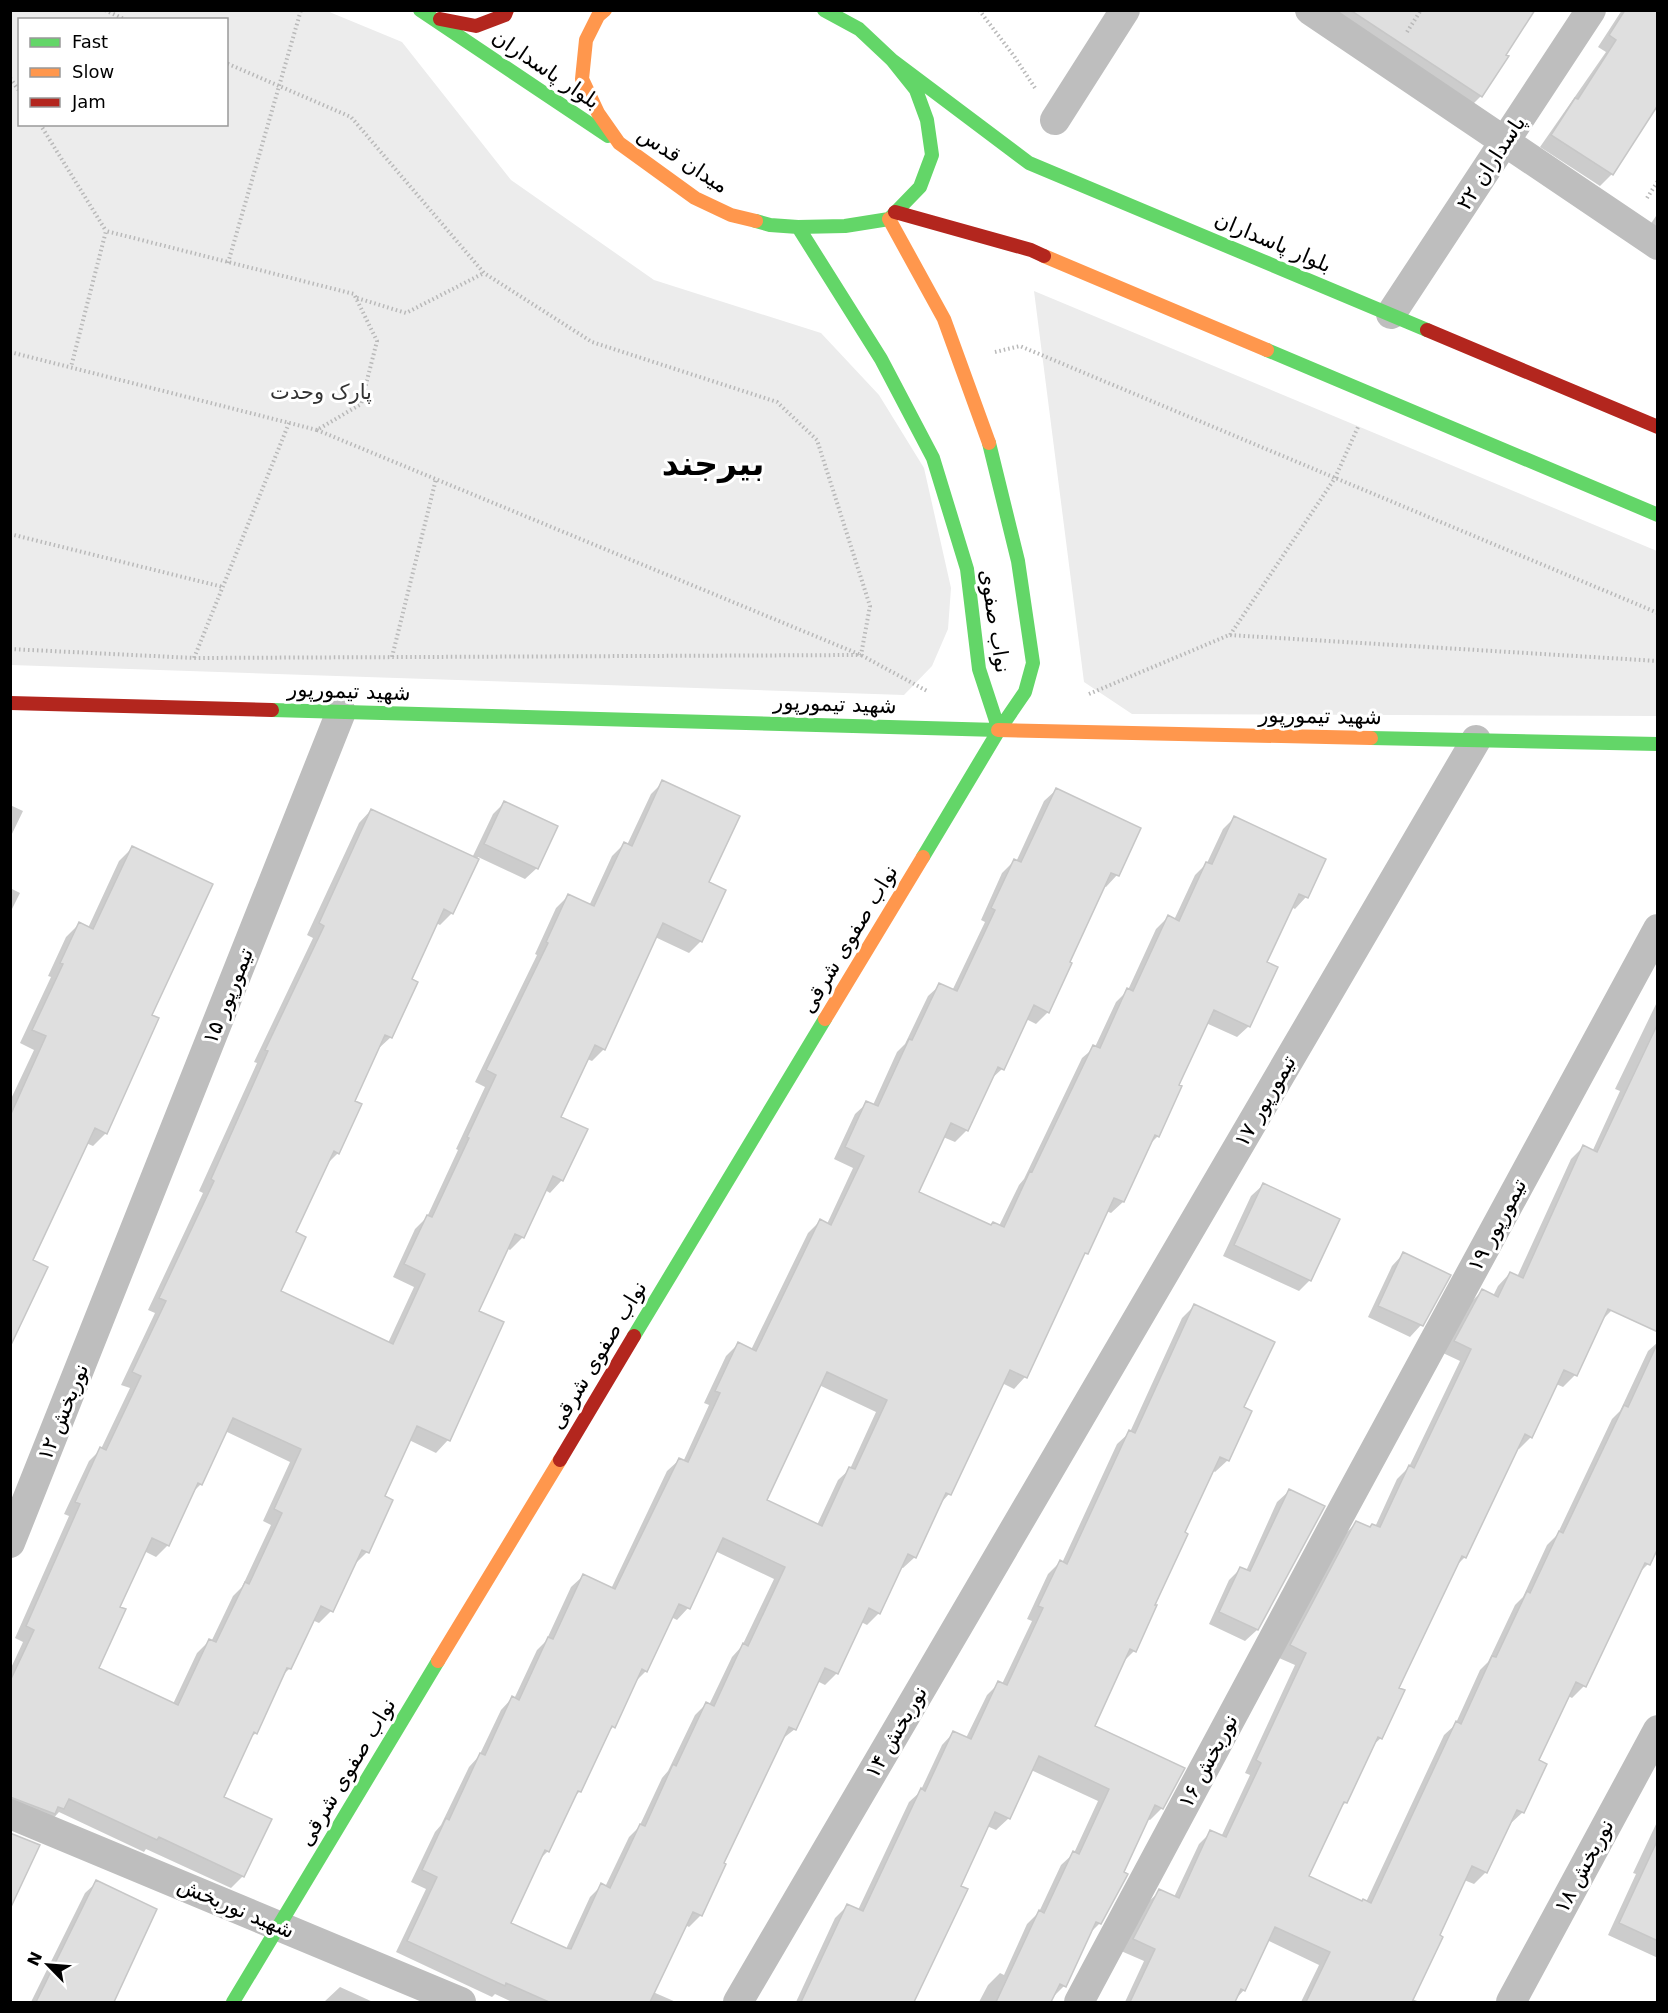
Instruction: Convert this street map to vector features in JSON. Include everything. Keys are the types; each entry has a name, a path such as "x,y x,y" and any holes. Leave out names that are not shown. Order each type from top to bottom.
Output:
{"street":[{"name":"بلوار پاسداران","path":"420,10 618,143"},
{"path":"435,19 476,26 505,15 507,10"},
{"name":"میدان قدس","path":"605,10 598,16 586,40 582,80 598,112 618,143 695,198 731,215 770,225 798,227 845,226 892,215"},
{"path":"824,10 859,29 892,60 916,90 927,120 932,155 920,188 892,215"},
{"path":"1055,120 1125,10"},
{"path":"1310,10 1658,246"},
{"name":"پاسداران ۲۲","path":"1391,314 1591,10"},
{"name":"بلوار پاسداران","path":"892,60 1029,163 1658,427"},
{"path":"892,215 1031,250 1658,515"},
{"name":"نواب صفوی","path":"892,215 944,319 989,444 1018,561 1033,663 1025,692 999,730"},
{"name":"نواب صفوی","path":"798,227 881,359 933,458 967,569 979,669 999,730"},
{"name":"شهید تیمورپور","path":"10,703 999,730 1658,744"},
{"name":"تیمورپور ۱۵","path":"115,1280 341,712"},
{"name":"نواب صفوی شرقی","path":"233,2002 999,730"},
{"name":"تیمورپور ۱۷","path":"1055,1462 1476,740"},
{"name":"تیمورپور ۱۹","path":"1337,1520 1658,930"},
{"name":"نوربخش ۱۲","path":"10,1544 115,1280"},
{"name":"نوربخش ۱۴","path":"738,2002 1055,1462"},
{"name":"نوربخش ۱۶","path":"1079,2002 1337,1520"},
{"name":"نوربخش ۱۸","path":"1511,2002 1658,1730"},
{"name":"شهید نوربخش","path":"10,1814 461,2002"}],"path":[{"path":"105,10 122,18"},
{"path":"228,262 301,10"},
{"path":"979,10 1014,56 1055,120"},
{"path":"228,64 351,117 484,273 592,342 777,402 817,440 870,606 861,655"},
{"path":"40,126 106,231 354,294 377,341 361,404 317,430"},
{"path":"71,367 106,231"},
{"path":"356,298 406,313 484,273"},
{"path":"958,360 1020,346 1658,613"},
{"path":"10,352 317,430 861,655 930,692"},
{"path":"1229,636 1335,478 1372,394"},
{"path":"194,658 289,423"},
{"path":"392,657 436,479"},
{"path":"10,534 223,587"},
{"path":"1087,694 1229,636 1658,661"},
{"path":"10,649 194,658 861,655"}],"green space":[{"name":"پارک وحدت","path":"11,11 327,11 402,42 511,180 654,280 821,333 879,395 924,468 951,588 948,629 932,666 904,695 11,665"},
{"path":"1034,291 1657,551 1657,716 1132,714 1084,682"}],"building":[{"path":"1350,10 1535,10 1482,97"},
{"path":"1625,10 1658,10 1658,105 1613,175 1551,135 1575,98 1578,99 1616,40 1609,35"},
{"path":"662,780 740,816 709,882 726,890 702,942 663,923 605,1050 595,1045 561,1117 588,1129 563,1181 553,1176 524,1238 515,1234 479,1311 504,1322 450,1441 417,1426 385,1496 393,1500 369,1553 362,1550 333,1612 321,1606 291,1669 287,1668 257,1734 254,1732 224,1797 272,1819 244,1877 159,1837 157,1840 69,1799 64,1809 58,1807 55,1814 10,1797 10,1681 34,1630 26,1626 80,1504 75,1502 100,1447 106,1450 141,1376 132,1372 166,1301 159,1298 214,1181 211,1179 268,1051 265,1050 324,926 319,923 371,809 479,859 453,914 444,909 412,979 418,982 392,1038 385,1035 355,1101 362,1104 339,1154 334,1151 296,1232 306,1237 281,1291 393,1344 425,1274 404,1264 427,1215 432,1217 469,1138 467,1137 496,1075 486,1070 548,943 546,942 568,894 594,906 624,842 632,846","holes":["233,1418 301,1449 274,1509 282,1513 249,1584 245,1582 216,1642 209,1639 178,1705 99,1668 126,1609 120,1607 152,1538 169,1546 198,1483 202,1485"]},
{"path":"1056,788 1141,828 1119,876 1111,873 1049,1013 1034,1005 1004,1070 998,1067 968,1131 951,1123 919,1192 991,1225 993,1222 1004,1227 1093,1045 1100,1048 1127,988 1133,991 1168,915 1179,921 1206,862 1212,864 1234,816 1326,859 1308,898 1299,894 1267,962 1278,967 1250,1027 1214,1010 1179,1085 1182,1086 1159,1137 1155,1135 1124,1202 1114,1198 1088,1254 1085,1253 1027,1378 1010,1370 951,1495 946,1493 916,1558 908,1554 880,1614 869,1608 838,1674 825,1668 796,1730 789,1727 724,1863 726,1864 702,1916 693,1912 650,2002 549,2002 506,1983 505,1986 407,1941 437,1877 422,1870 446,1818 449,1820 480,1753 485,1755 512,1696 519,1700 548,1637 553,1639 583,1574 615,1589 679,1458 688,1462 720,1393 715,1391 738,1342 756,1351 820,1219 831,1225 864,1156 845,1147 866,1101 878,1106 909,1039 912,1040 939,983 957,991 995,910 991,908 1014,859 1021,862","holes":["827,1372 887,1400 855,1469 849,1467 822,1526 767,1500","723,1538 785,1567 748,1646 743,1643 714,1706 706,1702 676,1766 673,1764 645,1826 640,1824 610,1888 601,1883 571,1949 511,1923 545,1850 549,1852 612,1726 615,1728 642,1669 647,1672 679,1604 690,1609"]},
{"path":"504,801 558,826 538,869 484,844"},
{"path":"132,846 213,884 152,1015 159,1018 107,1134 95,1128 33,1260 48,1267 10,1347 10,1116 46,1036 32,1030 63,964 60,963 79,922 93,929"},
{"path":"1658,1023 1658,1332 1608,1309 1577,1376 1564,1370 1532,1438 1525,1434 1466,1558 1462,1556 1399,1688 1405,1690 1382,1739 1378,1737 1309,1876 1371,1903 1456,1721 1461,1724 1492,1656 1496,1657 1559,1531 1563,1533 1624,1405 1628,1407 1658,1342 1658,1548 1650,1565 1645,1563 1586,1687 1576,1682 1539,1760 1547,1764 1524,1813 1517,1810 1487,1873 1472,1866 1440,1935 1443,1937 1412,2002 1306,2002 1330,1952 1275,1927 1245,1991 1241,1989 1235,2002 1130,2002 1155,1949 1133,1939 1159,1889 1179,1898 1210,1830 1226,1837 1261,1763 1256,1760 1306,1653 1290,1645 1352,1528 1356,1521 1370,1527 1372,1524 1380,1527 1409,1465 1414,1468 1471,1349 1454,1341 1482,1289 1498,1297 1510,1272 1523,1278 1583,1145 1597,1152"},
{"path":"1263,1183 1340,1219 1311,1281 1234,1245"},
{"path":"1403,1252 1451,1275 1423,1326 1378,1306"},
{"path":"1194,1304 1275,1342 1244,1407 1252,1411 1229,1461 1220,1457 1185,1532 1188,1534 1136,1652 1130,1649 1095,1726 1185,1768 1163,1809 1155,1805 1124,1872 1128,1874 1101,1924 1096,1922 1066,1987 1060,1984 1051,2002 996,2002 1039,1910 1044,1913 1073,1851 1079,1854 1109,1789 1039,1756 1010,1819 995,1812 961,1886 968,1889 914,2002 801,2002 847,1904 863,1911 921,1788 925,1791 953,1731 971,1739 998,1681 1007,1685 1043,1608 1038,1606 1060,1560 1067,1564 1129,1430 1135,1433"},
{"path":"1289,1489 1325,1506 1258,1630 1219,1612 1240,1567 1250,1571"},
{"path":"10,1833 40,1845 10,1909"},
{"path":"1658,1839 1658,1941 1619,1923"},
{"path":"96,1880 157,1909 114,2002 36,2002"}],"traffic: fast":[{"path":"420,10 608,136"},
{"path":"756,221 770,225 798,227 845,226 889,219 920,187 932,155 927,120 916,90 892,60 859,29 824,10"},
{"path":"892,60 1029,163 1427,330"},
{"path":"798,227 881,359 933,458 967,569 979,669 999,730"},
{"path":"1267,350 1658,515"},
{"path":"923,857 999,730 1025,692 1033,663 1018,561 989,443"},
{"path":"272,710 998,730"},
{"path":"1371,738 1658,744"},
{"path":"634,1336 825,1019"},
{"path":"233,2002 438,1661"}],"traffic: slow":[{"path":"605,10 598,16 586,40 582,79 598,113 619,143 695,198 731,215 756,221"},
{"path":"889,219 944,319 989,443"},
{"path":"1044,256 1267,350"},
{"path":"998,730 1371,738"},
{"path":"825,1019 923,857"},
{"path":"438,1661 560,1460"}],"traffic: jam":[{"path":"440,19 476,26 505,15 507,10"},
{"path":"895,212 1031,250 1044,256"},
{"path":"1427,330 1658,427"},
{"path":"10,703 272,710"},
{"path":"560,1460 634,1336"}],"district":[{"name":"بیرجند","path":"713,463"}]}
